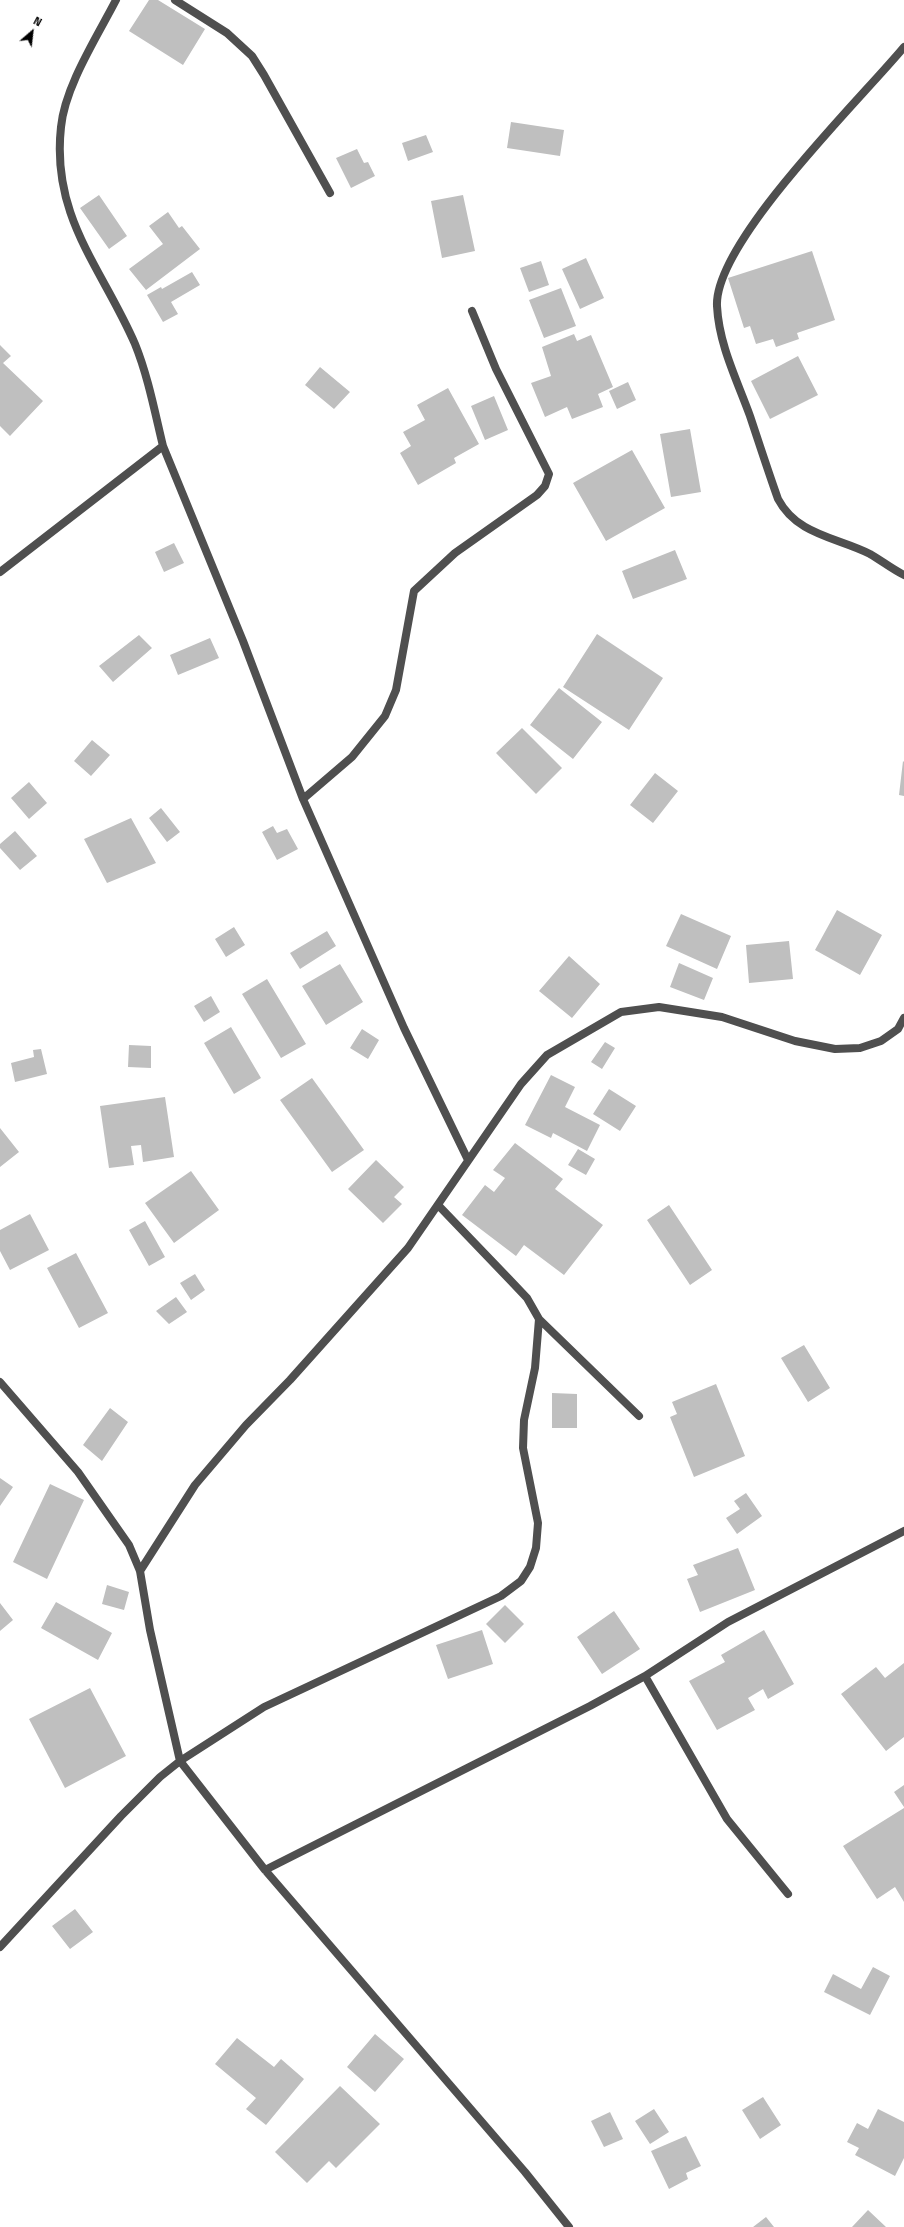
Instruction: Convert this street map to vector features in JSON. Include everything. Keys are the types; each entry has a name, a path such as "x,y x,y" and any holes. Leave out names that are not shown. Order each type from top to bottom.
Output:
{"street":[{"path":"116,0 74,82 63,119 60,158 62,187 81,242 135,345 163,446 243,641 303,799 404,1028 468,1160"},
{"path":"175,0 227,33 252,56 330,193"},
{"path":"904,47 765,208 727,267 717,304 726,354 750,415 778,499 784,510 799,524 871,555 904,576"},
{"path":"303,799 352,757 385,716 396,690 414,591 455,553 537,495 545,486 550,474 496,369 472,311"},
{"path":"0,572 163,446"},
{"path":"140,1572 195,1485 246,1425 290,1380 408,1248 520,1084 547,1055 621,1012 659,1007 722,1017 795,1041 835,1049 860,1048 881,1040 898,1029 904,1018"},
{"path":"438,1205 526,1298 539,1319 639,1416"},
{"path":"0,1947 121,1816 160,1777 180,1761 264,1706 495,1600 521,1581 530,1567 536,1548 538,1523 523,1448 524,1420 535,1368 539,1319"},
{"path":"0,1382 78,1472 129,1545 140,1572 150,1630 180,1761 265,1870 525,2172 569,2227"},
{"path":"265,1870 412,1797 645,1676 728,1622 904,1531"},
{"path":"645,1676 727,1819 788,1894"}],"building":[{"path":"149,0 158,0 205,29 183,65 129,31"},
{"path":"511,122 564,130 560,156 507,148"},
{"path":"426,135 433,152 408,161 402,143"},
{"path":"357,149 364,163 368,162 375,176 351,188 336,158"},
{"path":"99,195 127,236 109,249 80,208"},
{"path":"463,195 475,251 442,258 431,201"},
{"path":"168,212 179,228 182,226 200,249 146,290 129,269 163,244 149,226"},
{"path":"812,251 835,320 797,333 799,339 776,347 773,339 756,344 750,326 744,328 728,278"},
{"path":"586,258 604,298 580,309 562,269"},
{"path":"541,261 549,285 529,292 520,268"},
{"path":"192,272 200,285 171,302 178,314 163,322 147,295 161,287 162,289"},
{"path":"561,288 576,326 544,338 529,300"},
{"path":"574,334 577,341 591,335 613,387 598,394 603,407 572,419 567,407 545,417 531,383 551,376 542,347"},
{"path":"0,345 11,356 3,363 43,401 10,436 0,426"},
{"path":"798,356 818,395 770,419 751,381"},
{"path":"320,367 350,392 334,409 305,385"},
{"path":"628,382 636,400 617,409 609,391"},
{"path":"448,388 479,444 454,458 456,463 418,485 400,453 411,446 403,432 425,420 417,405"},
{"path":"494,396 508,430 485,440 471,406"},
{"path":"690,429 701,492 671,497 660,434"},
{"path":"632,450 665,508 606,541 573,483"},
{"path":"174,543 184,563 164,572 155,552"},
{"path":"675,550 687,579 633,599 622,571"},
{"path":"597,634 663,678 629,730 563,687"},
{"path":"139,635 152,648 113,682 99,666"},
{"path":"210,638 219,658 178,675 170,655"},
{"path":"559,688 602,722 573,759 530,725"},
{"path":"522,728 562,768 536,794 496,753"},
{"path":"92,740 110,755 91,776 74,761"},
{"path":"903,761 904,762 904,796 899,795"},
{"path":"655,773 678,791 653,823 630,805"},
{"path":"29,782 47,803 29,819 11,798"},
{"path":"161,808 180,832 167,842 149,818"},
{"path":"131,818 156,863 107,883 84,839"},
{"path":"273,826 277,833 287,829 298,849 277,860 262,832"},
{"path":"15,831 37,856 20,870 0,848 0,844"},
{"path":"837,910 882,935 860,975 815,950"},
{"path":"681,914 731,936 717,969 666,946"},
{"path":"234,927 245,945 226,957 215,939"},
{"path":"327,931 336,946 300,969 290,953"},
{"path":"789,941 793,979 749,983 746,945"},
{"path":"569,956 600,984 572,1018 539,991"},
{"path":"679,963 713,978 704,1000 670,987"},
{"path":"340,964 363,1002 326,1025 302,986"},
{"path":"267,979 306,1044 281,1058 242,994"},
{"path":"211,996 220,1012 204,1022 194,1006"},
{"path":"231,1027 261,1078 234,1094 204,1043"},
{"path":"362,1029 379,1040 368,1059 350,1048"},
{"path":"605,1042 615,1048 602,1069 591,1062"},
{"path":"129,1045 151,1046 151,1068 128,1067"},
{"path":"41,1049 47,1074 15,1082 11,1063 34,1057 33,1050"},
{"path":"551,1075 575,1087 565,1107 600,1125 587,1151 553,1133 551,1138 525,1125"},
{"path":"312,1078 364,1150 332,1172 280,1100"},
{"path":"609,1089 636,1106 620,1131 593,1114"},
{"path":"165,1097 174,1157 143,1162 141,1145 131,1146 134,1165 109,1168 100,1106"},
{"path":"0,1128 19,1152 0,1167"},
{"path":"515,1143 563,1179 555,1189 603,1225 564,1275 524,1245 516,1256 462,1215 485,1185 494,1192 505,1178 493,1170"},
{"path":"578,1149 595,1159 586,1175 568,1165"},
{"path":"376,1160 404,1187 394,1197 402,1204 383,1223 348,1189"},
{"path":"191,1171 219,1210 174,1243 145,1203"},
{"path":"669,1205 712,1270 690,1285 647,1220"},
{"path":"30,1214 49,1250 10,1270 0,1251 0,1230"},
{"path":"145,1221 165,1257 149,1266 129,1230"},
{"path":"76,1253 108,1313 79,1328 47,1268"},
{"path":"195,1274 205,1290 191,1300 180,1283"},
{"path":"176,1297 187,1312 169,1324 156,1311"},
{"path":"804,1345 830,1388 808,1402 781,1358"},
{"path":"716,1384 745,1456 694,1477 670,1417 677,1414 672,1402"},
{"path":"552,1393 577,1394 577,1428 552,1428"},
{"path":"110,1408 128,1422 102,1461 83,1445"},
{"path":"0,1478 13,1487 0,1506"},
{"path":"50,1484 84,1500 47,1579 13,1562"},
{"path":"746,1493 762,1516 737,1534 726,1518 740,1509 734,1501"},
{"path":"738,1548 755,1590 700,1612 687,1579 698,1575 693,1565"},
{"path":"107,1585 129,1592 124,1610 102,1604"},
{"path":"56,1602 112,1633 98,1660 41,1628"},
{"path":"0,1603 13,1620 0,1631"},
{"path":"505,1605 524,1624 505,1643 486,1624"},
{"path":"614,1611 640,1649 602,1674 577,1637"},
{"path":"482,1630 493,1664 448,1679 436,1645"},
{"path":"764,1630 794,1684 768,1699 763,1689 748,1698 755,1710 717,1730 689,1681 725,1662 721,1655"},
{"path":"904,1663 904,1737 886,1751 841,1694 876,1667 885,1678"},
{"path":"90,1688 126,1756 65,1788 29,1719"},
{"path":"904,1785 904,1807 894,1792"},
{"path":"904,1808 904,1902 895,1887 877,1899 843,1846"},
{"path":"75,1909 93,1932 70,1949 52,1926"},
{"path":"873,1967 890,1976 870,2015 824,1992 833,1974 861,1989"},
{"path":"375,2034 404,2059 375,2092 347,2067"},
{"path":"237,2038 274,2067 281,2059 304,2079 266,2125 246,2109 256,2098 215,2064"},
{"path":"340,2086 380,2124 336,2168 329,2161 307,2183 275,2152"},
{"path":"763,2097 781,2125 760,2139 742,2110"},
{"path":"654,2109 669,2132 650,2144 635,2121"},
{"path":"878,2109 904,2122 904,2158 895,2176 855,2155 859,2148 847,2142 857,2123 868,2129"},
{"path":"610,2112 623,2139 604,2147 591,2121"},
{"path":"686,2136 701,2166 686,2173 688,2179 669,2189 651,2151"},
{"path":"868,2210 886,2227 852,2227"},
{"path":"766,2217 774,2227 753,2227"}]}
